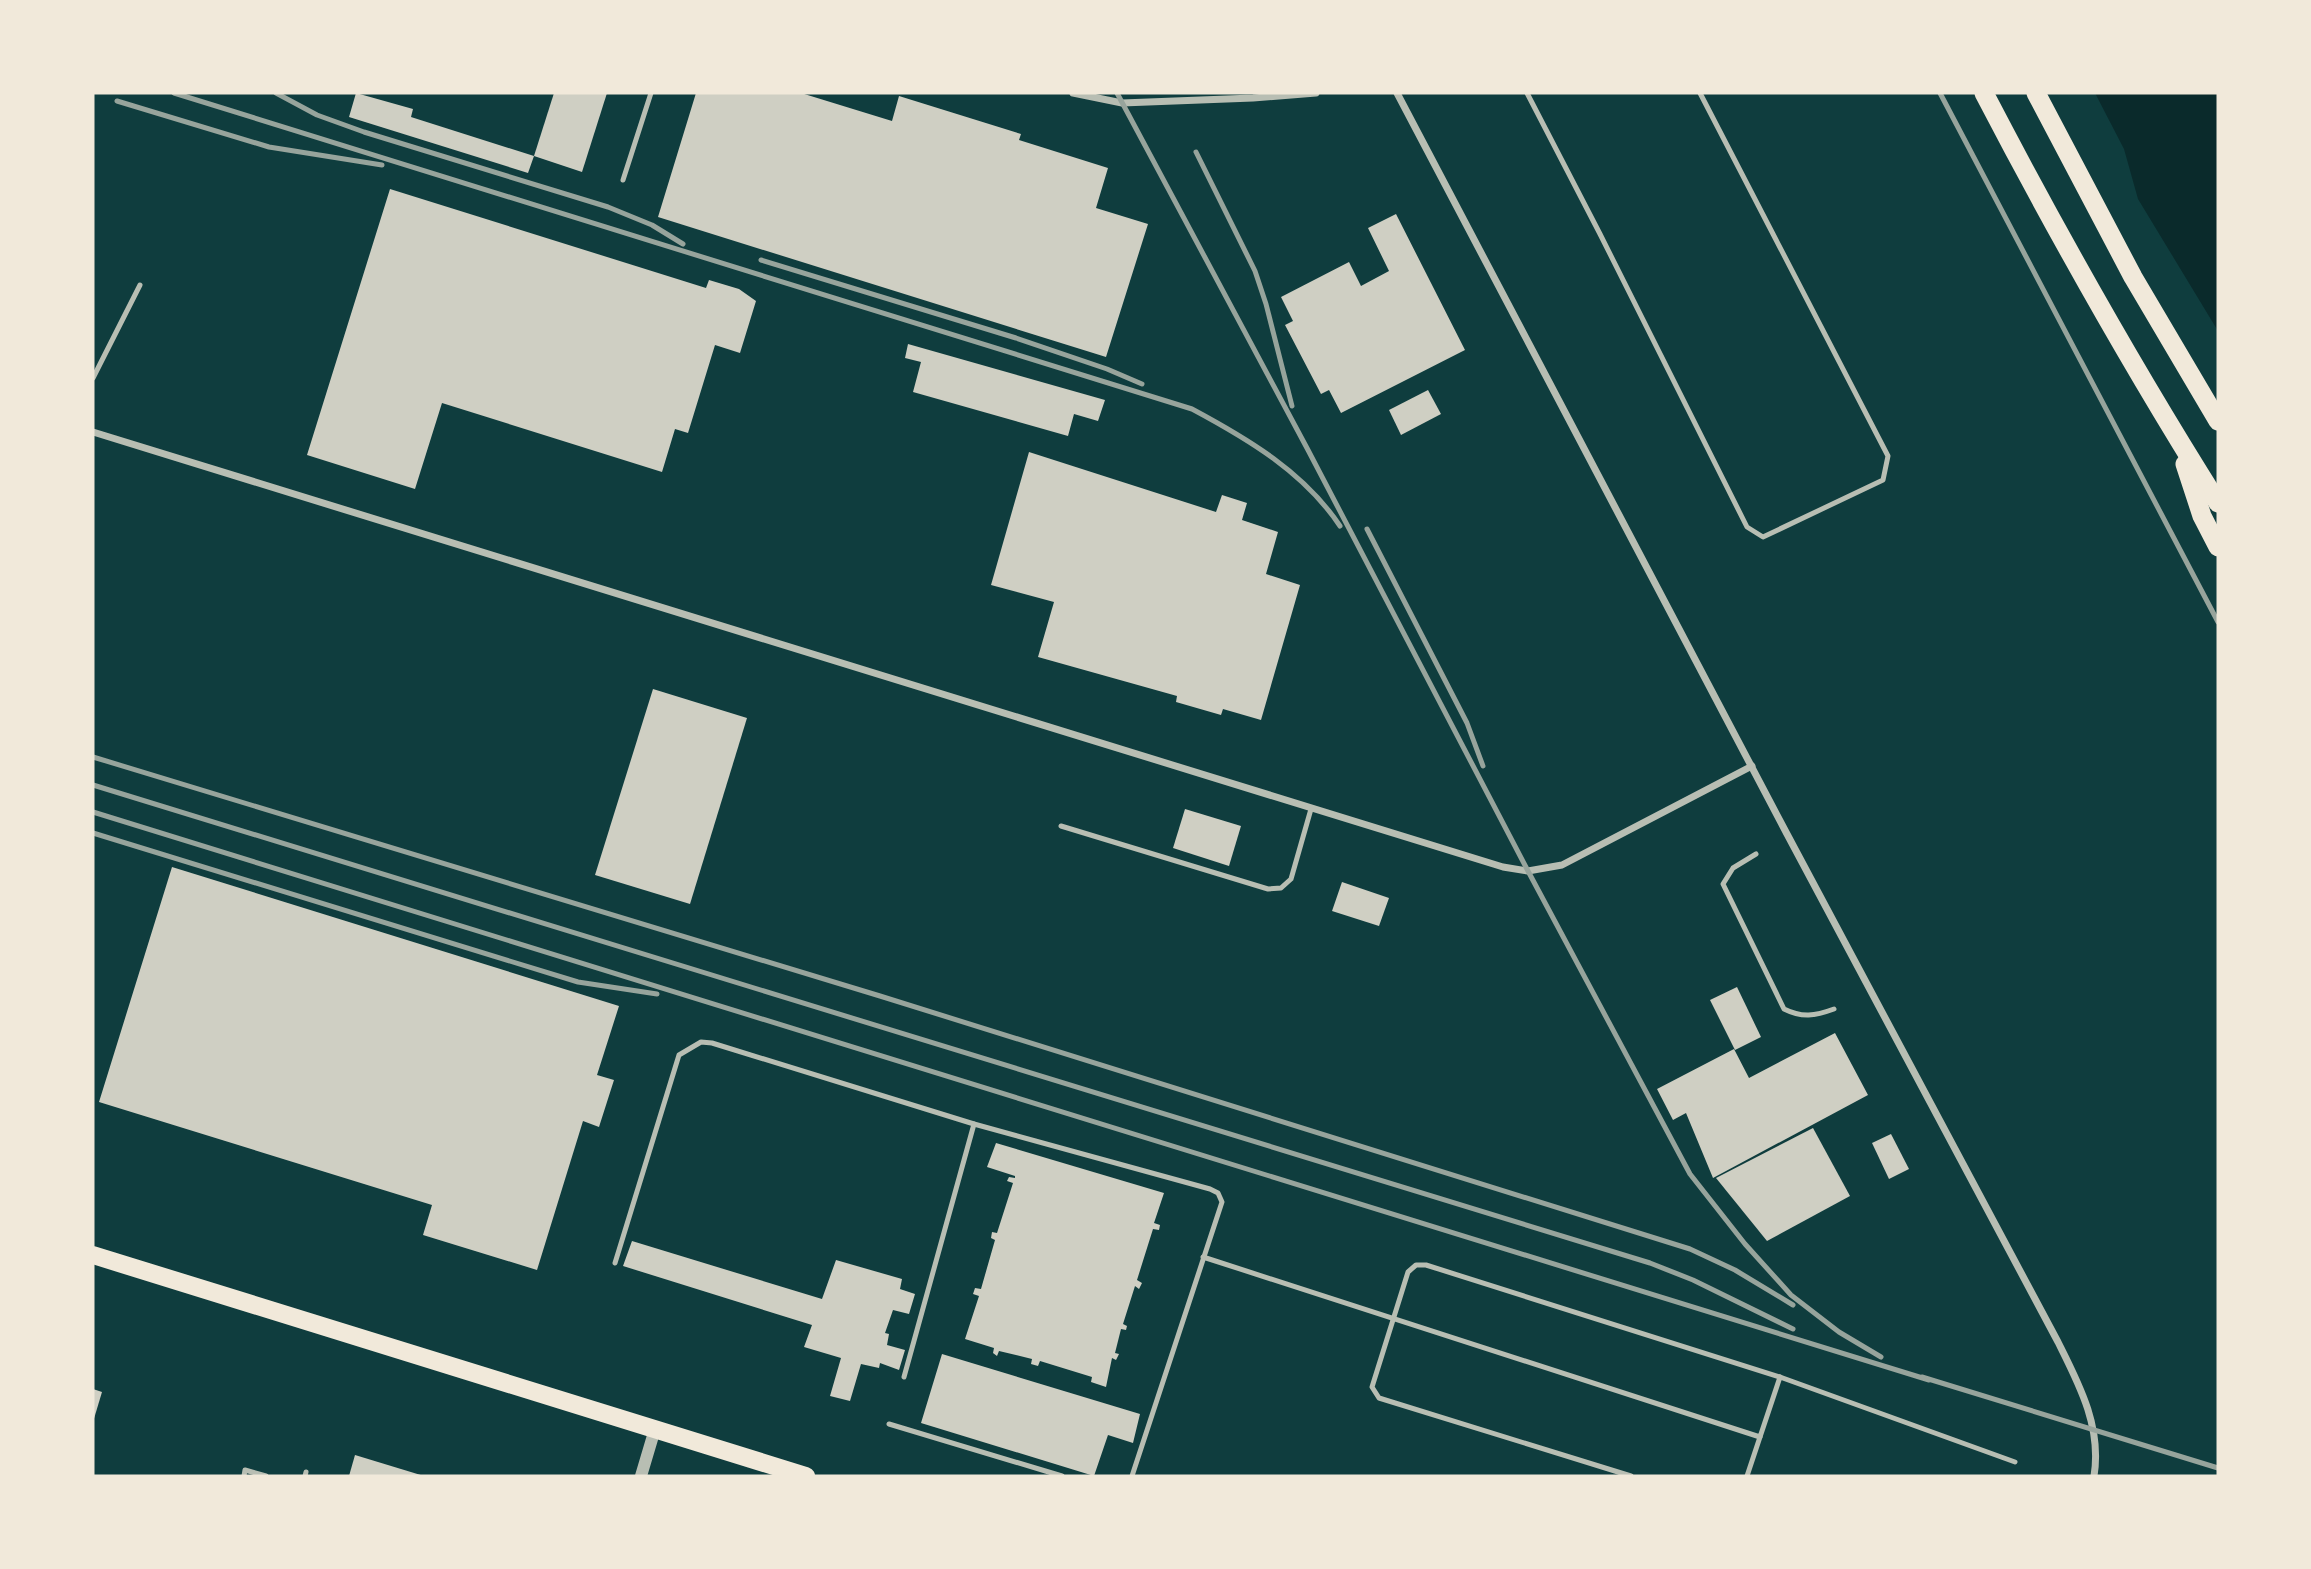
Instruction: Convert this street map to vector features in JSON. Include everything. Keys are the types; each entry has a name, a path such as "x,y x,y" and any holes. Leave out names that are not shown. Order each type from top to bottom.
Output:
{"highway":[{"path":"1984,93 2091,293 2218,503"},
{"path":"2036,93 2133,276 2213,408 2218,421"},
{"path":"2176,436 2202,516 2218,547"}],"main road":[{"path":"93,1255 806,1476"}],"street":[{"path":"1073,93 1122,103 1316,93"},
{"path":"1397,93 2058,1342 2082,1392 2094,1431 2094,1476"},
{"path":"93,432 1482,862 1528,871 1562,865 1752,766"},
{"path":"640,1476 655,1429"}],"lane":[{"path":"623,180 650,93"},
{"path":"1527,93 1747,527 1763,537 1883,480 1888,456 1700,93"},
{"path":"93,378 140,285"},
{"path":"1062,825 1268,889 1281,888 1291,878 1311,809"},
{"path":"1756,854 1733,868 1723,884 1784,1009 1797,1016 1815,1016 1834,1009"},
{"path":"615,1263 678,1055 701,1042 712,1043 974,1124 1210,1189 1222,1202 1132,1476"},
{"path":"904,1377 974,1124"},
{"path":"1203,1256 1760,1437"},
{"path":"1631,1476 1379,1398 1372,1387 1408,1272 1416,1265 1426,1265 1780,1377 2015,1462"},
{"path":"1747,1476 1780,1377"},
{"path":"889,1424 1062,1476"},
{"path":"243,1476 245,1470 266,1476"}],"water":[{"path":"2095,93 2218,93 2218,331 2138,199 2124,149"}],"building":[{"path":"356,93 413,109 411,117 534,156 528,173 349,117"},
{"path":"554,93 607,93 582,172 534,156"},
{"path":"696,93 801,93 892,121 899,96 1021,134 1019,140 1108,168 1096,208 1148,224 1106,357 658,217"},
{"path":"390,189 706,288 709,280 739,289 756,301 740,353 715,345 688,433 675,429 662,472 442,403 415,489 307,455"},
{"path":"1396,214 1465,350 1341,413 1329,390 1321,394 1285,325 1293,321 1281,297 1349,262 1361,286 1389,271 1368,228"},
{"path":"908,344 1105,400 1098,421 1074,414 1068,436 913,392 921,362 905,358"},
{"path":"1428,390 1441,414 1401,435 1389,410"},
{"path":"1029,452 1216,512 1222,495 1247,503 1242,520 1278,532 1266,574 1300,585 1261,720 1223,709 1221,715 1176,702 1177,696 1038,657 1054,602 991,585"},
{"path":"653,689 747,718 690,904 595,875"},
{"path":"1185,809 1241,826 1229,866 1173,848"},
{"path":"172,867 619,1006 597,1075 614,1080 599,1127 583,1121 537,1270 423,1235 432,1205 99,1102"},
{"path":"1342,882 1389,898 1379,926 1332,911"},
{"path":"1737,987 1761,1037 1735,1050 1710,1000"},
{"path":"1835,1033 1868,1095 1713,1178 1686,1113 1673,1120 1657,1089 1734,1049 1749,1078"},
{"path":"1813,1128 1850,1196 1767,1241 1716,1178"},
{"path":"1891,1134 1909,1169 1889,1179 1872,1143"},
{"path":"996,1143 1164,1193 1154,1223 1160,1225 1159,1230 1153,1229 1137,1280 1142,1283 1139,1289 1135,1286 1123,1324 1127,1326 1126,1330 1121,1329 1115,1353 1119,1354 1116,1360 1112,1358 1106,1387 1091,1382 1092,1377 1040,1361 1038,1366 1031,1364 1032,1359 999,1351 997,1356 993,1353 994,1348 965,1339 979,1296 973,1294 975,1288 981,1289 995,1240 991,1238 992,1232 997,1233 1013,1183 1007,1181 1009,1177 1015,1178 987,1167"},
{"path":"632,1241 822,1299 836,1260 902,1279 900,1289 915,1294 909,1314 893,1310 885,1333 889,1334 887,1345 905,1350 899,1370 880,1363 879,1368 861,1364 850,1401 830,1396 841,1358 804,1347 812,1325 623,1266"},
{"path":"942,1354 1140,1414 1133,1443 1108,1435 1094,1476 921,1423"},
{"path":"93,1389 102,1392 93,1422"},
{"path":"355,1455 424,1476 349,1476"}],"railway":[{"path":"174,93 1192,409 1274,458 1310,489 1340,526"},
{"path":"276,93 317,115 364,132 608,207 652,225 683,244"},
{"path":"1117,93 1690,1174 1745,1244 1791,1295 1839,1332 1881,1357"},
{"path":"1940,93 2218,622"},
{"path":"117,101 269,147 382,165"},
{"path":"1196,152 1255,271 1292,406"},
{"path":"761,260 1016,338 1142,384"},
{"path":"1367,529 1467,723 1483,766"},
{"path":"93,757 880,996 1690,1249 1735,1270 1793,1305"},
{"path":"93,785 1650,1263 1693,1280 1793,1329"},
{"path":"93,812 1929,1380"},
{"path":"93,833 578,982 657,994"},
{"path":"1922,1377 2218,1468"}]}
